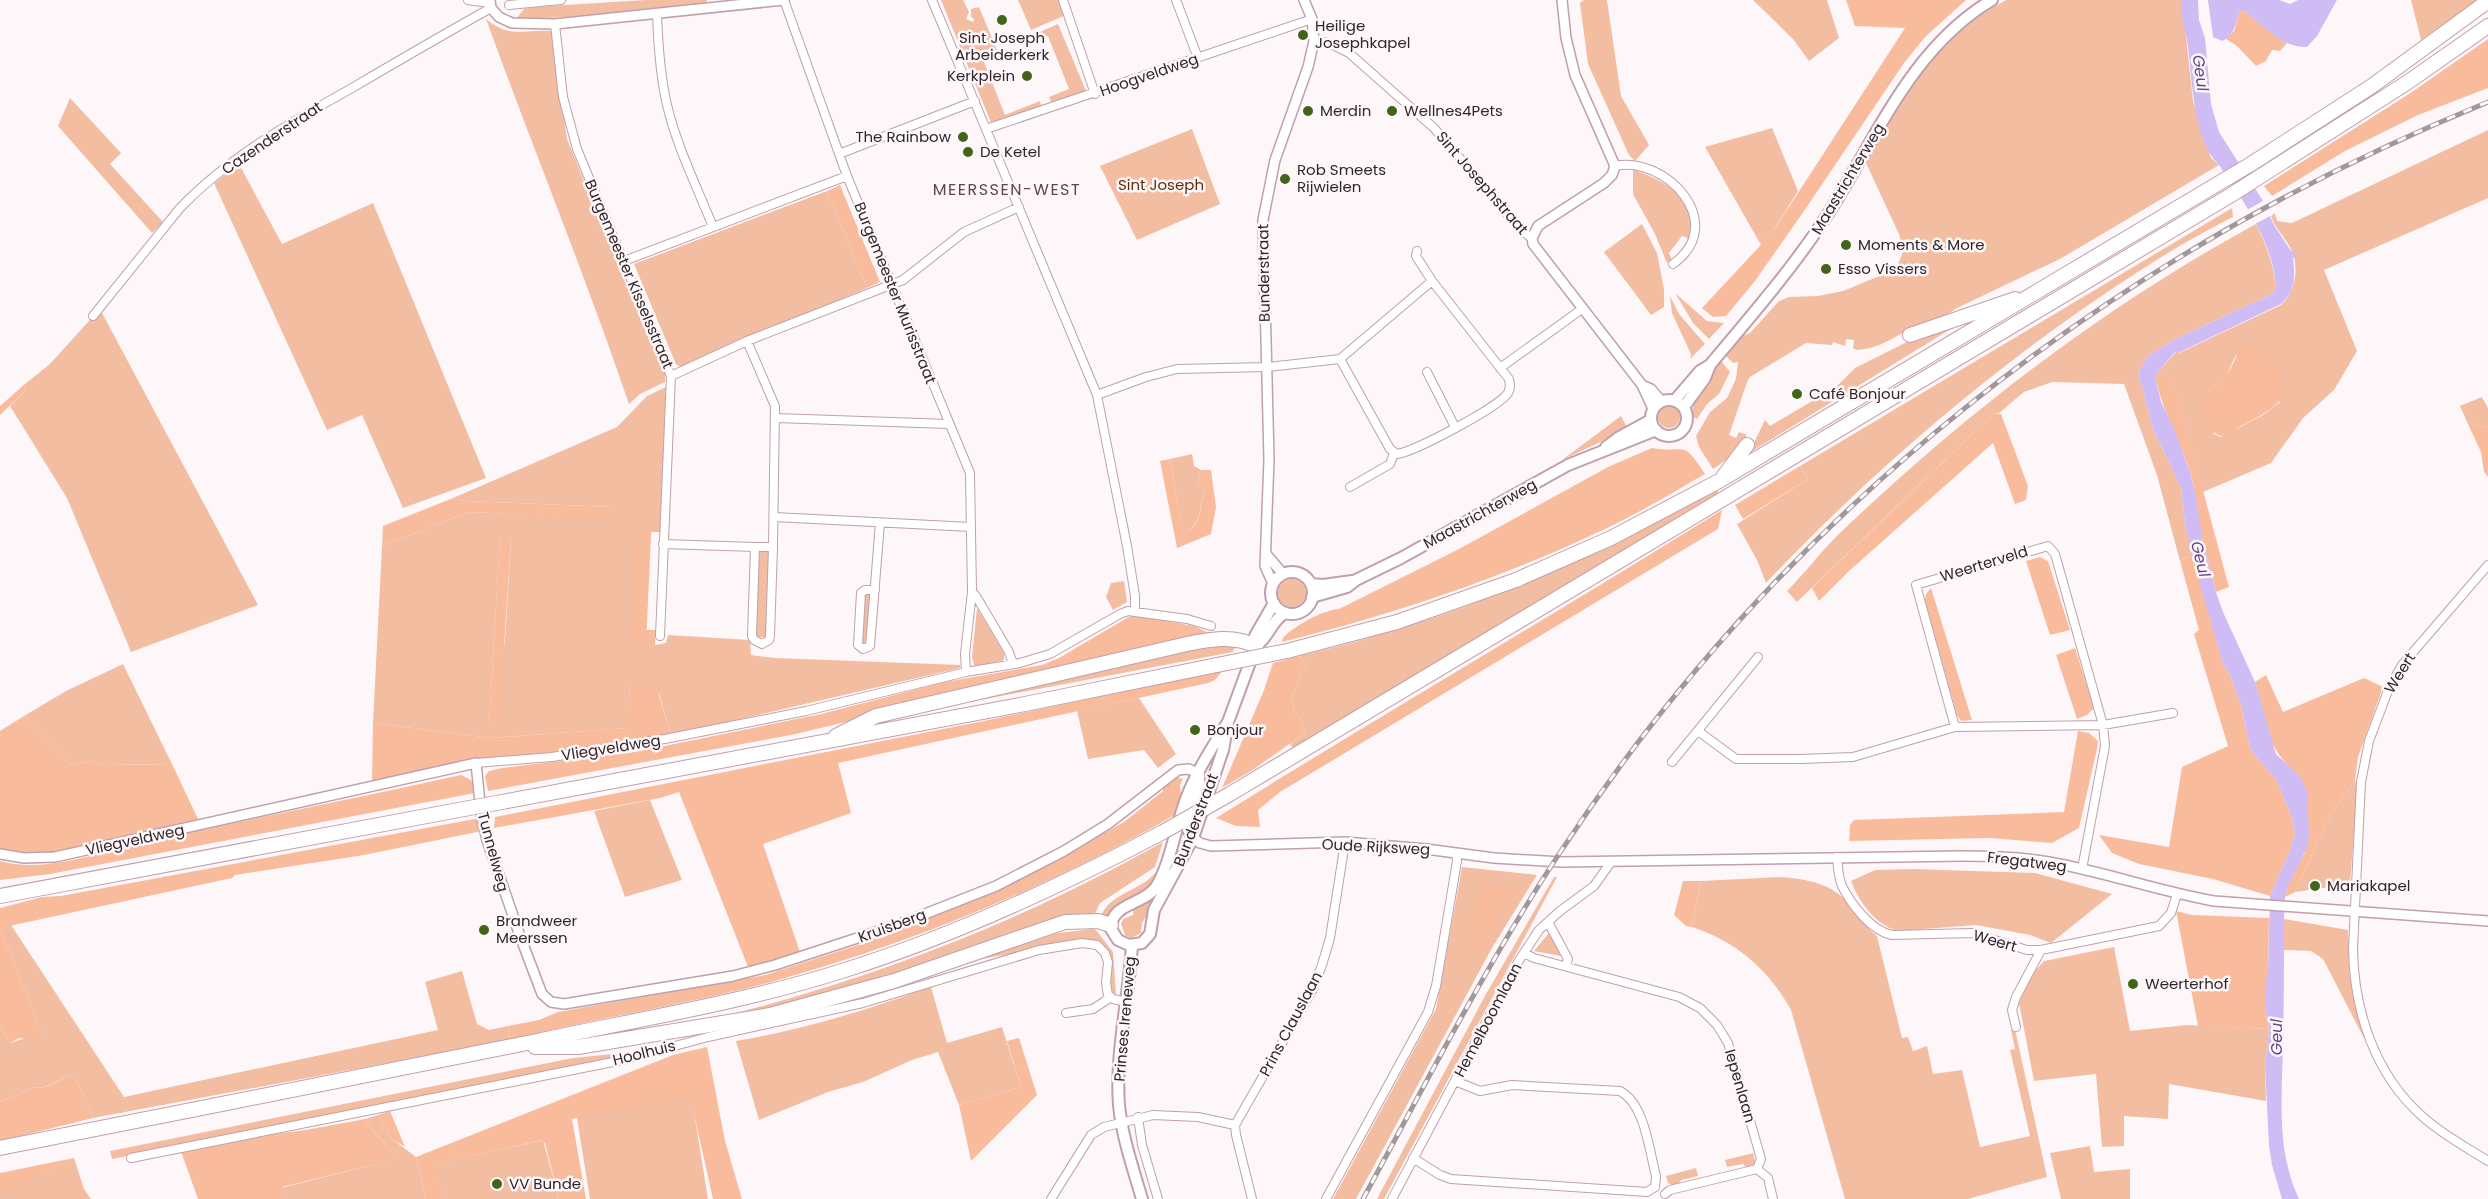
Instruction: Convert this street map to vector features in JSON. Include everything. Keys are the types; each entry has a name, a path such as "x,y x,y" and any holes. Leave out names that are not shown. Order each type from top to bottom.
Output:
{"highway":[{"path":"0,896 824,742 1287,651 1397,622 1507,584 1611,538 1719,481 2251,164 2372,86 2488,1"},
{"path":"0,1148 500,1048 756,994 844,970 938,937 1018,904 1163,832 1230,794 2231,195 2408,82 2488,26"},
{"path":"1910,335 2037,292"},
{"path":"1719,481 1747,445"},
{"path":"824,742 876,716 1188,644 1230,639 1246,641 1256,646"},
{"path":"0,885 41,888"},
{"path":"500,1048 578,1047 770,1015 894,981 1065,922 1098,921 1111,925"}],"main road":[{"name":"Maastrichterweg","path":"1680,404 1705,378 1710,365 1798,258 1828,214 1894,103 1921,63 1960,22 1992,0"},
{"path":"1680,404 1687,422 1680,432 1666,436 1653,425 1657,405 1680,404"},
{"name":"Maastrichterweg","path":"1312,597 1347,587 1568,465 1604,449 1618,438 1653,425"},
{"path":"1283,574 1300,574 1311,584 1312,597 1303,610 1295,614 1285,613 1274,603 1271,593 1273,584 1283,574"},
{"name":"Maastrichterweg","path":"1311,584 1323,585 1356,580"},
{"name":"Bunderstraat","path":"1132,945 1142,943 1148,938 1153,914 1193,838 1222,750 1228,722 1256,646 1255,636 1274,603"},
{"name":"Bunderstraat","path":"1256,646 1264,640 1278,618 1285,613"},
{"name":"Bunderstraat","path":"1111,925 1119,910 1139,901 1153,891 1161,878 1185,801 1228,722"},
{"path":"1193,838 1186,826 1199,789 1199,774"},
{"path":"1111,925 1118,940 1132,945"},
{"name":"Prinses Ireneweg","path":"1132,945 1119,1072 1121,1121 1142,1199"}],"street":[{"path":"468,0 490,4 499,17 512,24 555,24 657,13 715,3 784,0"},
{"path":"509,5 561,0"},
{"name":"Burgemeester Murisstraat","path":"784,0 847,176 970,473 972,592 965,654 966,672"},
{"path":"932,0 1097,395 1127,546 1135,596 1135,611"},
{"path":"1063,0 1095,93"},
{"path":"1176,0 1198,58"},
{"name":"Bunderstraat","path":"1273,584 1265,568 1269,467 1262,252 1264,213 1275,160 1308,67 1314,41 1312,19 1304,0"},
{"path":"1532,238 1538,226 1609,179 1615,166 1575,75 1566,38 1562,0"},
{"name":"Cazenderstraat","path":"93,316 180,208 236,160 285,126 490,4"},
{"path":"657,13 658,54 668,106 681,150 713,227"},
{"name":"Hoogveldweg","path":"986,129 1312,19"},
{"name":"Burgemeester Kisselsstraat","path":"555,24 568,120 577,149 671,376 660,636"},
{"name":"Sint Josephstraat","path":"1314,41 1329,43 1349,53 1426,121 1462,159 1522,231 1532,238 1536,250 1582,309 1642,385 1651,390 1657,405"},
{"path":"839,154 975,101"},
{"path":"1615,166 1634,164 1664,177 1677,187 1693,210 1696,227 1692,244 1686,255 1674,264"},
{"path":"624,261 847,176"},
{"path":"671,376 747,341 903,280 964,232 1019,207"},
{"path":"1340,359 1394,453 1402,453 1480,415 1507,395 1510,384 1432,281 1416,256 1418,251"},
{"path":"1097,395 1167,371 1266,367 1340,359 1432,281"},
{"path":"1500,368 1582,309"},
{"path":"747,341 775,406 776,418 770,636 762,644 754,640 752,636 755,547"},
{"path":"1427,372 1455,427"},
{"path":"776,418 949,424"},
{"path":"1350,487 1390,464 1394,453"},
{"path":"774,517 971,527"},
{"path":"875,590 865,590 861,593 858,645 863,649 870,646 875,590 880,523"},
{"path":"663,544 773,548"},
{"name":"Weerterveld","path":"1955,727 1916,585 2048,546 2055,554 2103,725 2105,746 2082,869"},
{"path":"1266,554 1283,574"},
{"name":"Weert","path":"2488,565 2402,665 2389,688 2369,741 2364,764 2356,877 2353,972 2358,1003 2369,1037 2382,1066 2405,1099 2438,1130 2488,1161"},
{"path":"972,592 1009,652 1012,664"},
{"name":"Vliegveldweg","path":"0,854 24,858 55,857 476,763 552,757 665,740 806,711 1050,654 1120,614 1135,611 1187,619 1211,626"},
{"path":"1672,762 1758,657"},
{"path":"1698,731 1736,759 1853,757 1955,727 2103,725 2173,713"},
{"name":"Tunnelweg","path":"476,763 481,813 498,876 540,988 551,1002"},
{"name":"Kruisberg","path":"551,1002 564,1004 733,976 814,953 897,925 996,886 1064,851 1108,824 1180,769 1189,769 1199,774"},
{"name":"Oude Rijksweg","path":"1193,838 1211,846 1345,842 1561,862"},
{"name":"Prins Clauslaan","path":"1235,1125 1313,989 1330,938 1345,842"},
{"path":"1326,1199 1428,1012 1436,986 1457,861 1456,853"},
{"name":"Weert","path":"1838,857 1842,886 1873,927 1882,932 1892,935 1972,933 2027,950 2041,950 2159,926 2171,914 2177,894"},
{"name":"Fregatweg","path":"1561,862 1838,857 2007,857 2082,869 2177,894 2265,906 2488,921"},
{"name":"Hemelboomlaan","path":"1392,1199 1524,953 1539,930 1594,886 1611,862"},
{"path":"1548,922 1568,959 1566,966"},
{"name":"Hoolhuis","path":"131,1158 623,1060 708,1037 863,1003 1039,950 1082,943 1100,947 1107,957 1106,987 1110,997"},
{"path":"2016,1027 2012,1010 2016,997 2041,950"},
{"name":"Iepenlaan","path":"1524,953 1534,958 1679,997 1700,1008 1717,1025 1728,1043 1761,1159 1757,1169 1768,1178 1773,1199"},
{"path":"1066,1013 1093,1009 1110,997 1127,1002"},
{"path":"1455,1081 1480,1091 1512,1085 1620,1091 1629,1096 1639,1112 1656,1176 1655,1187 1664,1197 1670,1190 1757,1169"},
{"path":"1051,1199 1091,1135 1104,1126 1153,1115 1198,1118 1235,1125 1252,1199"},
{"path":"1138,1117 1142,1145 1158,1199"},
{"path":"1413,1158 1440,1175 1451,1179 1647,1192 1655,1187"}],"green space":[{"path":"646,0 707,0 706,6 596,16 516,19 524,9 532,7"},
{"path":"941,0 963,0 969,12 966,19 973,22 971,9 979,7 999,55 984,62 1005,115 1040,101 1041,106 992,125"},
{"path":"1018,0 1060,0 1066,15 1031,30"},
{"path":"1584,0 1607,0 1621,96 1649,145 1635,161 1629,155 1588,64 1580,3"},
{"path":"1753,0 1827,0 1839,38 1809,61 1793,39"},
{"path":"2006,0 2182,0 2193,101 2211,158 2219,165 2060,259 1957,308 1945,316 1882,344 1857,350 1853,348 1854,340 1846,339 1845,346 1833,342 1832,345 1806,343 1750,377 1729,435 1736,438 1739,432 1747,435 1729,458 1713,469 1699,447 1696,436 1710,412 1727,398 1736,379 1738,362 1733,363 1725,355 1740,337 1750,333 1779,301 1789,297 1818,296 1843,291 1889,272 1898,264 1903,252 1899,234 1866,163 1909,92 1941,50 1982,15"},
{"path":"2411,0 2479,0 2421,40"},
{"path":"486,19 510,31 551,31 567,139 632,299 665,373 665,382 640,394 629,404 595,308"},
{"path":"1058,24 1086,91 1051,102 1049,97 1069,89 1048,36 1035,40 1033,35"},
{"path":"70,98 121,153 110,164 163,222 152,233 58,126"},
{"path":"1772,128 1798,191 1772,233 1761,245 1705,147"},
{"name":"Sint Joseph","path":"1192,129 1220,204 1137,240 1100,166"},
{"path":"2488,130 2488,198 2324,270 2357,351 2334,390 2303,418 2271,463 2203,492 2173,380 2156,380 2156,374 2177,351 2179,353 2281,305 2289,295 2294,283 2295,263 2289,246 2271,216 2275,213 2277,221 2292,223","holes":["2236,355 2280,402 2263,415 2221,437 2214,434 2209,391 2226,376"]},
{"path":"239,164 282,244 373,203 486,478 403,508 362,415 327,430 214,183"},
{"path":"1633,170 1667,186 1685,203 1690,213 1692,225 1690,239 1682,236 1669,253 1672,260 1667,263 1655,234 1633,194"},
{"path":"827,191 867,288 680,367 676,364 634,264"},
{"path":"2232,208 2233,217 2190,240 2127,279 2067,320 1987,380 1910,444 1766,583 1757,560 1737,524 1808,479 1800,466"},
{"path":"1642,224 1657,253 1664,289 1664,307 1651,315 1604,252"},
{"path":"2256,224 2273,271 2276,287 2272,294 2175,339 2148,356 2138,373 2153,429 2181,488 2185,525 2193,555 2180,561 2157,475 2124,384 2052,382 2024,392 1999,413 1994,413 1797,602 1787,591 1842,531 1889,487 1988,403 2039,364 2145,290"},
{"path":"1675,293 1707,321 1724,323 1709,339 1693,323"},
{"path":"1670,296 1679,314 1705,344 1690,359 1691,354 1672,313"},
{"path":"98,311 101,311 258,605 131,652 67,498 10,406 26,390 25,384 50,364"},
{"path":"1954,327 1749,453 1765,420 1770,426 1836,387 1855,368 1927,332"},
{"path":"1721,361 1730,372 1719,394 1707,404 1697,419 1692,416 1694,400"},
{"path":"666,387 660,532 651,532 651,536 636,536 645,645 646,630 656,630 655,645 666,643 668,635 750,640 751,655 775,658 960,665 960,668 671,735 659,694 630,685 627,728 491,738 373,723 382,546 474,512 615,519 615,507 464,501 453,498 617,427 647,396","holes":["500,537 511,537 505,641 489,727"]},
{"path":"2482,397 2488,408 2488,428 2467,422 2460,406"},
{"path":"1665,406 1673,406 1680,413 1680,421 1673,428 1665,428 1658,421 1658,413"},
{"path":"1621,416 1628,429 1562,460"},
{"path":"1192,454 1194,466 1201,470 1198,482 1205,493 1198,520 1183,535 1170,459"},
{"path":"1717,490 1718,493 1293,748 1290,744 1305,733 1301,719 1294,710 1292,697 1306,664 1299,656 1408,626 1514,588 1616,543"},
{"path":"758,551 769,551 767,637 756,637"},
{"path":"1292,579 1302,583 1306,593 1302,603 1292,607 1282,603 1278,593 1282,583"},
{"path":"1124,581 1127,602 1113,610 1106,597 1111,583"},
{"path":"864,594 872,594 868,646 860,646"},
{"path":"977,608 1004,653 1004,660 978,667 974,665 972,656"},
{"path":"1237,644 1233,652 922,711 1197,645"},
{"path":"123,664 172,764 107,765 88,761 71,765 24,716 66,691"},
{"path":"1139,698 1176,754 1158,768 1144,750 1088,759 1077,711"},
{"path":"2355,780 2357,793 2350,884 2295,892 2330,816"},
{"path":"650,800 682,880 625,897 594,811"},
{"path":"1163,842 1155,867 1100,903 1093,918 783,1005 705,1021 825,988 940,947 1053,899"},
{"path":"1161,862 1163,863 1151,888 1115,907 1108,919 1100,918 1112,901 1149,879"},
{"path":"1462,867 1537,875 1492,948 1356,1199 1333,1199 1436,1009"},
{"path":"1875,870 2035,873 2112,894 2051,943 2030,935 1976,925 1897,931 1875,918 1858,897 1851,881"},
{"path":"1554,877 1557,877 1384,1199 1377,1199 1486,994"},
{"path":"1781,877 1818,883 1835,891 1877,936 1902,1038 1908,1037 1913,1051 1927,1046 1933,1074 1962,1070 1980,1147 2030,1136 2010,1050 2015,1049 2011,1030 2015,1029 2047,1177 1968,1199 1845,1199 1791,1010 1772,982 1750,959 1723,941 1692,927 1701,881"},
{"path":"1157,893 1160,895 1142,923 1141,933 1131,938 1125,935 1121,924 1123,919 1133,915 1133,910 1148,902"},
{"path":"2284,919 2348,930 2349,972 2366,1042 2323,959 2311,951 2284,950"},
{"path":"11,925 124,1097 438,1030 425,982 462,971 477,1024 489,1030 508,1026 510,1040 93,1118 74,1074 0,1102 0,1026 10,1043 42,1033 0,928"},
{"path":"1096,930 1113,952 1116,995 1110,990 1109,954 1106,948 1091,940 975,960 1058,933"},
{"path":"1549,933 1561,956 1534,951"},
{"path":"2114,947 2130,1031 2187,1025 2269,1029 2265,1066 2266,1101 2169,1084 2168,1119 2124,1116 2124,1146 2102,1147 2096,1074 2034,1081 2019,1003 2025,986 2044,961"},
{"path":"931,987 947,1043 1002,1027 1021,1087 959,1105 938,1052 759,1120 736,1041 834,1018"},
{"path":"643,1051 388,1105 112,1159 110,1151 573,1058"},
{"path":"691,1094 708,1199 590,1199 576,1112"},
{"path":"378,1115 392,1139 416,1157 426,1199 285,1199 281,1188 395,1159 365,1119"},
{"name":"VV Bunde","path":"543,1140 559,1199 443,1199 435,1164"},
{"path":"2090,1146 2094,1172 2130,1169 2130,1199 2061,1199 2050,1153"},
{"path":"1753,1153 1755,1161 1753,1165 1727,1167 1725,1160"},
{"path":"74,1158 84,1189 91,1199 0,1199 0,1190 22,1183"},
{"path":"1696,1168 1698,1176 1681,1180 1679,1184 1668,1183 1666,1176"}],"shaded area":[{"path":"1846,0 1966,0 1925,37 1904,63 1755,281 1726,316 1713,317 1702,308 1772,233 1905,28 1855,26"},
{"path":"2242,10 2287,43 2280,51 2272,50 2266,61 2256,66 2237,46 2226,39 2234,31 2239,11"},
{"path":"2488,39 2488,88 2418,115 2345,151 2272,196 2264,186 2409,94"},
{"path":"840,185 880,282 867,288 827,191"},
{"path":"2252,344 2267,352 2277,364 2283,380 2284,396 2260,416 2230,434 2222,436 2213,431 2207,421 2204,409 2206,395 2228,372 2242,347"},
{"path":"2173,379 2229,587 2216,592 2202,538 2191,475 2156,380"},
{"path":"25,384 26,390 0,415 0,406"},
{"path":"1994,413 2001,414 2028,486 2026,500 2015,504 1993,443 1849,571 1819,601 1812,588"},
{"path":"2467,422 2488,428 2488,477 2484,472 2481,452"},
{"path":"1652,448 1683,450 1692,456 1705,474 1618,523 1527,564 1406,607 1282,642 1288,633 1310,619 1339,609 1459,549 1608,467"},
{"path":"1170,459 1183,534 1198,521 1205,493 1198,482 1201,470 1211,470 1216,507 1211,534 1177,548 1160,461"},
{"path":"1800,466 1808,479 1743,519 1735,505"},
{"path":"453,498 464,501 615,507 615,520 474,512 382,546 383,526"},
{"path":"1722,510 1718,529 1280,792 1258,810 1260,827 1236,826 1216,818 1596,588"},
{"path":"500,536 511,536 499,728 489,727"},
{"path":"635,536 651,536 646,645 631,645"},
{"path":"2193,555 2223,664 2241,705 2250,749 2277,781 2293,821 2295,833 2291,848 2270,896 2213,879 2139,864 2112,853 2099,835 2169,847 2182,767 2228,746 2194,634 2199,630 2180,561"},
{"path":"2040,557 2048,561 2070,630 2050,635 2026,561"},
{"path":"1931,588 1972,720 1961,721 1957,715 1925,600"},
{"path":"1132,615 1194,626 1213,635 791,735 488,791 485,776 489,771 502,768 635,752 821,714 945,682 1042,665 1059,658"},
{"path":"2075,648 2094,708 2087,715 2077,719 2056,655"},
{"path":"1299,656 1306,664 1292,697 1294,710 1301,719 1305,733 1251,771 1222,788 1264,690 1273,663"},
{"path":"1223,670 1215,680 1208,683 838,763 851,813 763,844 800,952 748,967 679,792 660,798 494,828 495,817 984,721"},
{"path":"2266,675 2283,712 2364,678 2383,687 2358,757 2355,780 2330,816 2295,892 2285,897 2291,876 2305,853 2300,776 2279,755 2268,734 2255,682"},
{"path":"630,685 656,686 671,735 588,749 478,759 372,781 373,723 491,738 626,728"},
{"path":"24,716 71,765 88,761 107,765 172,764 199,821 51,855 24,855 0,850 0,731"},
{"path":"2078,731 2089,733 2098,741 2079,828 2052,843 1989,838 1849,841 1850,825 1854,820 2064,812"},
{"path":"461,775 471,780 475,793 50,874 0,880 0,861 37,865 74,860 148,841"},
{"path":"1177,777 1183,779 1180,785 1181,795 1173,816 1077,867 977,911 875,950 771,982 510,1040 508,1026 539,1020 558,1012 765,975 864,943 996,891 1124,822"},
{"path":"480,818 482,831 364,855 235,875 232,878 0,928 0,908 42,897 61,896"},
{"path":"1683,881 1701,881 1692,927 1686,926 1674,915"},
{"path":"1479,885 1518,886 1482,944 1478,949 1471,950 1469,945"},
{"path":"2176,911 2192,915 2269,918 2265,1008 2269,1029 2198,1026"},
{"path":"0,928 42,1033 31,1040 19,1038 10,1043 0,1026"},
{"path":"1019,1038 1037,1095 971,1161 959,1105 1021,1087 1007,1041"},
{"path":"707,1047 725,1141 742,1199 713,1199 690,1096 572,1119 586,1199 559,1199 545,1143 542,1140 436,1164 443,1199 426,1199 416,1157 673,1055"},
{"path":"74,1074 93,1118 0,1141 0,1102 32,1088 45,1087"},
{"path":"390,1111 405,1147 392,1139 378,1115"},
{"path":"365,1119 396,1159 282,1187 285,1199 198,1199 179,1146 306,1130"},
{"path":"74,1158 22,1184 0,1191 0,1173"}],"water":[{"name":"Geul","path":"2182,0 2198,0 2199,20 2205,38 2211,104 2219,132 2263,201 2274,225 2291,251 2297,255 2293,258 2292,289 2281,304 2178,353 2176,351 2156,374 2156,380 2161,402 2173,426 2190,472 2202,538 2223,612 2255,682 2276,754 2300,776 2307,791 2309,835 2307,848 2289,884 2285,897 2284,919 2282,1123 2287,1162 2299,1199 2282,1199 2272,1165 2265,1066 2269,1029 2265,1008 2265,984 2268,972 2270,896 2291,848 2295,833 2293,821 2277,781 2250,749 2241,705 2223,664 2202,592 2185,525 2181,488 2153,429 2138,373 2148,356 2175,339 2272,294 2276,287 2269,254 2256,223 2210,154 2199,126 2182,17"},
{"path":"2208,0 2279,0 2290,4 2298,0 2337,0 2317,36 2307,47 2288,44 2242,10 2239,12 2230,36 2222,41 2213,37"}],"pier":[{"path":"2265,200 2274,214 2253,225 2245,211"}],"railway":[{"path":"1363,1199 1506,938 1559,854 1648,730 1746,613 1852,506 1966,407 2087,317 2215,236 2349,164 2488,102"}],"place":[{"name":"Sint Joseph Arbeiderkerk","path":"1002,20"},
{"name":"Heilige Josephkapel","path":"1303,35"},
{"name":"Kerkplein","path":"1027,76"},
{"name":"Merdin","path":"1308,111"},
{"name":"Wellnes4Pets","path":"1392,111"},
{"name":"The Rainbow","path":"963,137"},
{"name":"De Ketel","path":"968,152"},
{"name":"Rob Smeets Rijwielen","path":"1285,179"},
{"name":"Moments & More","path":"1846,245"},
{"name":"Esso Vissers","path":"1826,269"},
{"name":"Café Bonjour","path":"1797,394"},
{"name":"Bonjour","path":"1195,730"},
{"name":"Mariakapel","path":"2315,886"},
{"name":"Brandweer Meerssen","path":"484,930"},
{"name":"Weerterhof","path":"2133,984"},
{"name":"VV Bunde","path":"497,1184"}],"district":[{"name":"MEERSSEN-WEST","path":"1007,189"}]}
